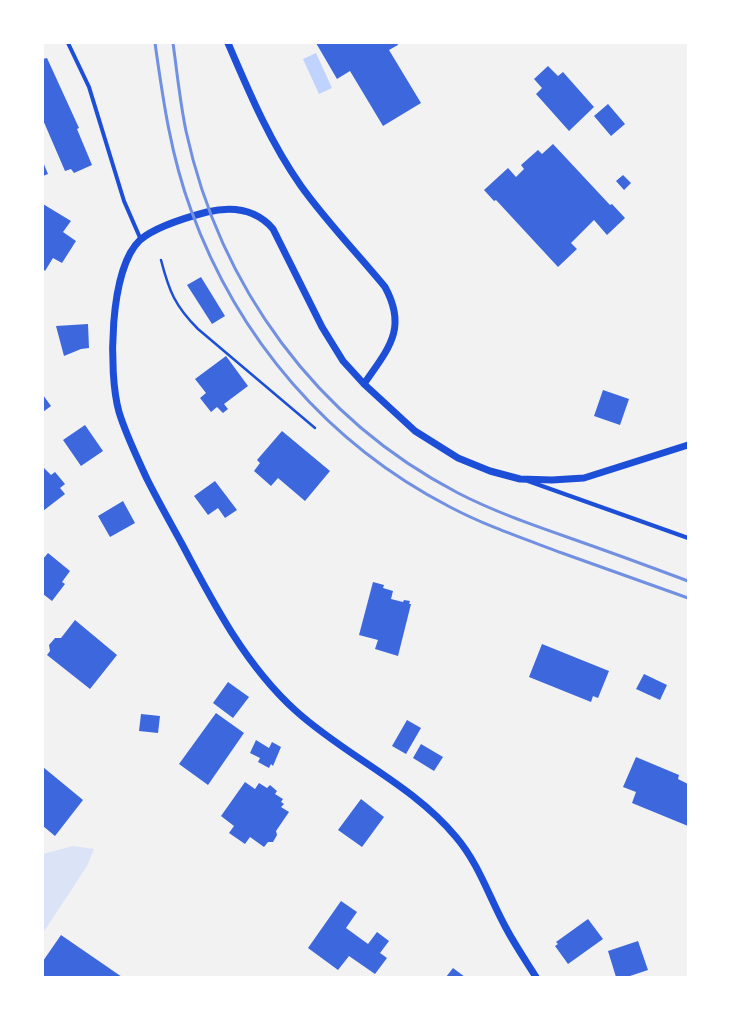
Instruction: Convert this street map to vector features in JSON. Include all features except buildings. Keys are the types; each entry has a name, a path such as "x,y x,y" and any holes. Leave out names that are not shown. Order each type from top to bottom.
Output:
{"street":[{"path":"68,43 90,87 124,201 141,240"},
{"path":"228,43 252,100 301,186 384,287 392,300 396,313 393,338 388,350 364,384"},
{"path":"536,977 505,927 475,865 457,838 418,799 316,728 295,711 265,679 238,642 204,587 149,482 130,442 118,409 113,366 112,341 115,311 123,271 129,257 141,240 161,229 219,209 241,209 259,216 273,229 280,241 322,327 339,355 364,384 415,431 458,458 490,471 520,479 688,538"},
{"path":"520,479 552,480 584,478 688,445"}],"path":[{"path":"161,260 166,279 182,314 315,428"}],"shaded area":[{"path":"73,846 94,849 87,866 43,933 43,854"}],"water":[{"path":"316,53 332,88 319,94 303,59"}],"railway":[{"path":"155,43 173,148 191,210 211,257 234,302 261,344 292,383 327,419 365,452 406,481 450,507 520,537 688,598"},
{"path":"173,43 186,131 202,188 223,243 250,295 282,343 318,387 360,427 407,463 458,493 512,517 688,581"}]}
